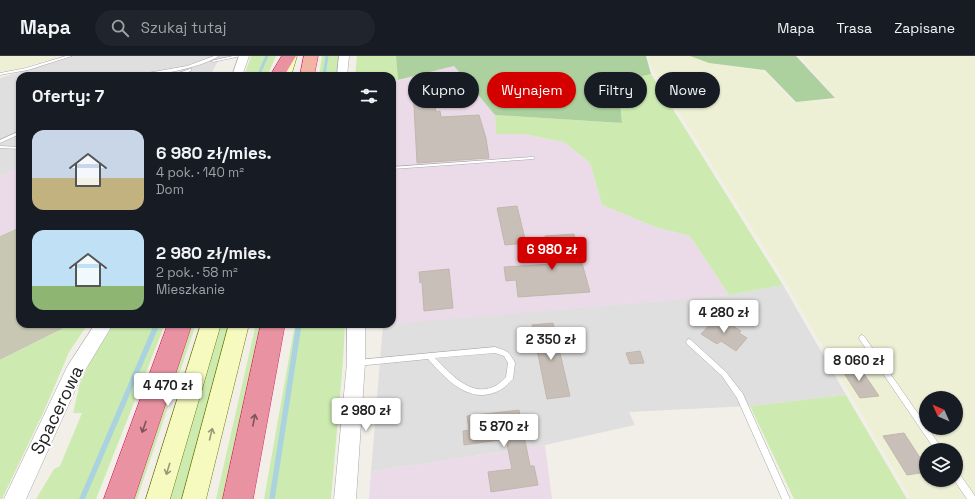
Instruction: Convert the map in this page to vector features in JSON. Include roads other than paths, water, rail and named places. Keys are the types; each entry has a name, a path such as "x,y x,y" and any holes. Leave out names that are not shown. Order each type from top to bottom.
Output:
{"highway":[{"path":"279,72 290,56"},
{"path":"308,72 312,56"},
{"path":"119,499 179,328"},
{"path":"238,499 272,328"}],"main road":[{"path":"286,72 290,56"},
{"path":"158,499 210,328"},
{"path":"194,499 238,328"}],"street":[{"path":"239,72 244,56"},
{"path":"342,72 344,56"},
{"name":"Spacerowa","path":"15,499 74,373 102,328"},
{"path":"345,499 356,363 356,328"}],"lane":[{"path":"0,74 28,69 70,56"},
{"path":"159,72 188,67 217,56"},
{"path":"183,72 214,61 239,56"},
{"path":"0,142 16,134"},
{"path":"0,147 16,148"},
{"path":"396,168 532,158"},
{"path":"862,338 933,443"},
{"path":"689,342 724,374 740,396 786,499"},
{"path":"356,363 429,356 495,350 506,354 512,363 509,379 495,390 477,394 463,388 447,375 429,356"},
{"path":"963,486 972,499"}],"waterway":[{"path":"260,72 267,56"},
{"path":"325,72 327,56"},
{"path":"82,499 155,328"},
{"path":"272,499 298,328"}]}
